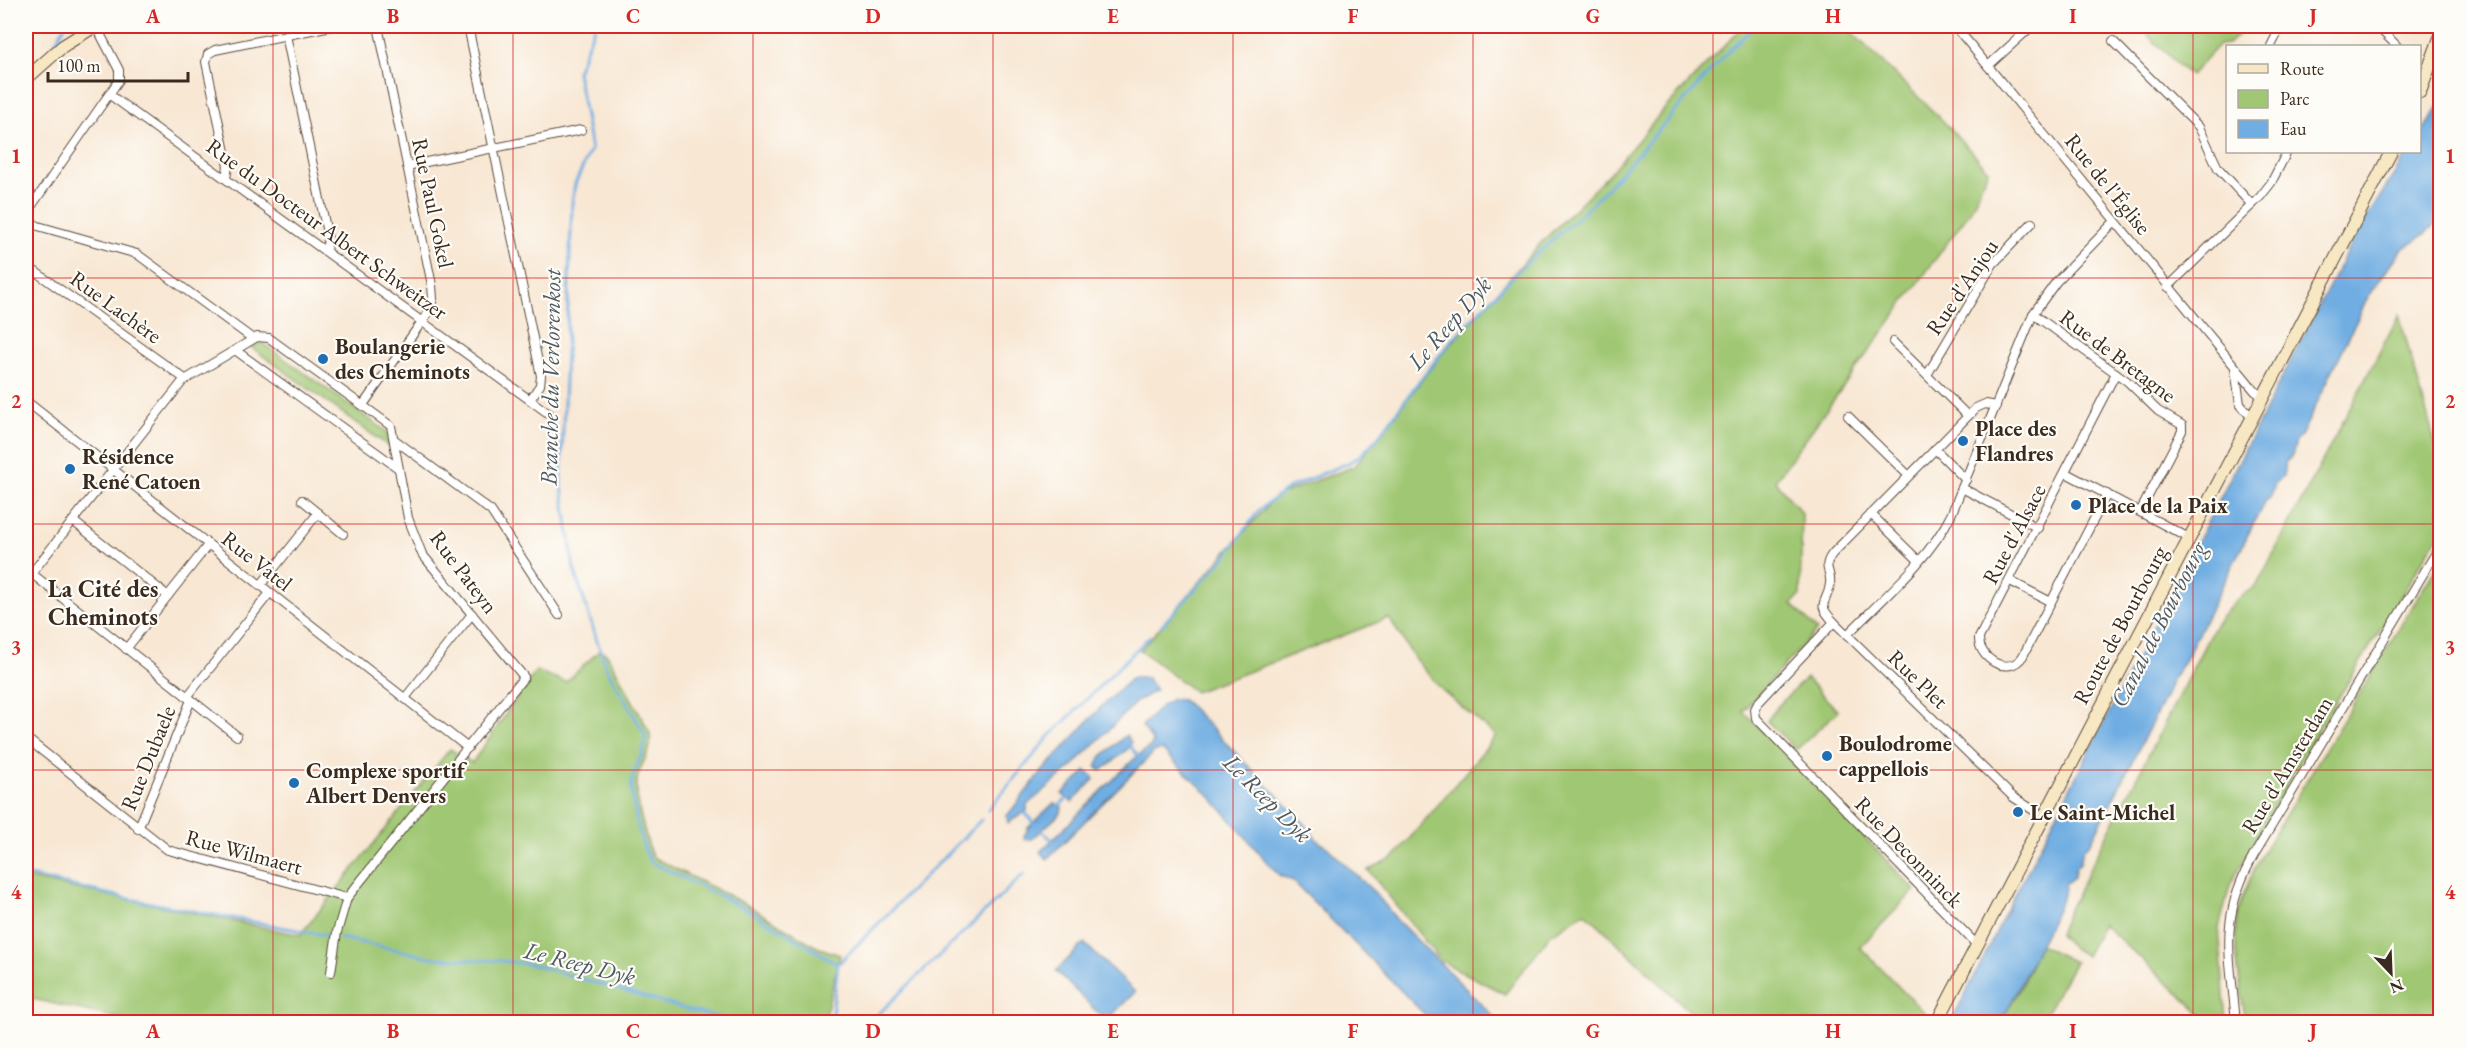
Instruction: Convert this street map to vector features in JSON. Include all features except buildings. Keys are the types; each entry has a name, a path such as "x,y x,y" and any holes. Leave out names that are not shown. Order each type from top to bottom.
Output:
{"main road":[{"path":"26,79 63,46 95,26"},
{"path":"2423,71 2440,38"},
{"name":"Route de Bourbourg","path":"1937,1023 2390,153"}],"street":[{"path":"26,214 118,82 119,73 95,26"},
{"path":"226,178 228,166 206,65 207,56 214,50 331,26"},
{"name":"Rue Paul Gokel","path":"363,405 423,320 432,304 433,290 378,26"},
{"path":"468,26 541,380 530,400"},
{"name":"Rue de l'Église","path":"1955,26 2168,287 2256,393 2263,397"},
{"path":"1988,66 2032,26"},
{"path":"2272,45 2282,26"},
{"path":"2377,26 2396,45"},
{"path":"286,35 328,237 326,250"},
{"path":"2113,41 2199,128 2218,168 2252,205"},
{"name":"Rue du Docteur Albert Schweitzer","path":"110,95 423,320 552,416"},
{"path":"407,166 581,130"},
{"path":"2168,287 2252,205 2271,183 2287,153"},
{"path":"26,219 42,227 137,254 253,339"},
{"path":"1847,635 1919,561 1942,532 1964,484 2033,314 2056,282 2115,221"},
{"name":"Rue d'Anjou","path":"1927,375 1990,268 2032,223"},
{"name":"Rue Lachère","path":"26,265 185,379"},
{"name":"Rue de Bretagne","path":"2033,314 2134,387 2157,411 2182,425 2182,431 2140,512"},
{"path":"26,586 28,572 73,521 185,379 259,336 269,338 389,424 395,440 495,515 559,615"},
{"path":"1893,342 1968,416"},
{"path":"235,350 398,468"},
{"name":"Rue de l'Église","path":"2233,365 2237,374 2239,400 2242,408 2252,418"},
{"name":"Rue d'Alsace","path":"2051,602 2023,656 2016,664 2010,667 2001,666 1981,647 1980,636 2038,528 2116,373"},
{"name":"Rue Vatel","path":"26,401 468,748"},
{"path":"1996,406 1982,405 1935,449 1964,484 2038,528"},
{"path":"1848,416 1908,475"},
{"name":"Rue Pateyn","path":"395,440 408,519 421,551 524,677 468,748"},
{"name":"Rue Plet","path":"1935,449 1831,556 1827,567 1830,586 1824,599 1825,613 2000,784 2022,804 2044,817"},
{"path":"2066,473 2189,538"},
{"path":"2010,581 2051,602 2107,494"},
{"path":"302,500 343,534"},
{"path":"260,586 318,513"},
{"path":"1871,514 1919,561"},
{"path":"73,521 168,596"},
{"path":"126,649 208,545"},
{"name":"Rue d'Amsterdam","path":"2236,1023 2228,941 2234,902 2241,879 2440,546"},
{"path":"28,572 237,736"},
{"name":"Rue Dubaele","path":"138,829 189,698 269,594"},
{"path":"405,698 472,614"},
{"name":"Rue Deconninck","path":"1834,622 1758,703 1755,709 1756,718 1977,945"},
{"name":"Rue Wilmaert","path":"26,738 164,848 179,855 347,898"},
{"path":"331,972 337,932 347,898 468,748"}],"green space":[{"path":"1743,26 1845,26 1944,122 1988,170 1971,210 1775,481 1802,513 1800,595 1792,604 1817,630 1743,711 1915,890 1860,947 1933,1022 1701,1022 1585,912 1550,935 1505,994 1441,961 1368,870 1394,857 1496,736 1442,690 1415,659 1389,618 1195,692 1140,650 1276,496 1355,466 1442,354 1539,245 1610,173 1667,106"},
{"path":"2138,26 2247,26 2228,44 2219,45 2190,76"},
{"path":"2399,315 2440,460 2440,535 2302,757 2230,885 2219,928 2226,1022 2210,1022 2103,924 2086,956 2071,947 2059,934 2067,913 2215,625 2236,600 2257,585"},
{"path":"261,342 386,431 391,448 251,347"},
{"path":"2440,561 2440,1022 2245,1022 2238,967 2236,926 2246,889 2263,852"},
{"path":"600,650 607,654 650,733 649,747 638,776 637,790 650,852 654,858 747,905 817,947 840,955 824,1021 826,1022 134,1022 33,999 26,994 26,878 300,935 450,749 472,763 536,671 566,682"},
{"path":"1806,678 1838,711 1796,750 1767,721 1777,707"},
{"path":"2038,944 2075,962 2041,1022 1997,1022 2009,1008 2021,986"}],"water":[{"name":"Canal de Bourbourg","path":"2440,105 2440,213 2436,223 2425,234 2402,249 2369,295 2301,436 2296,441 2292,456 2285,463 2283,476 2275,484 2270,498 2265,501 2183,663 2172,678 2171,685 2091,842 2083,850 2080,863 2075,868 2074,877 2065,884 2064,895 2006,1013 1997,1022 1951,1022 2354,238 2407,153 2421,153 2421,134"},
{"path":"1132,678 1147,678 1156,690 1136,702 1073,766 1027,805 1027,811 1008,823 1007,816 1039,775 1102,706"},
{"path":"1172,699 1183,700 1192,708 1305,824 1317,840 1376,894 1397,920 1499,1022 1432,1022 1293,881 1279,875 1271,867 1212,798 1162,750 1155,751 1047,859 1040,852 1133,760 1152,745 1153,742 1142,726 1160,707"},
{"path":"1126,735 1131,742 1130,747 1101,771 1096,766 1100,758"},
{"path":"1086,771 1094,779 1072,802 1062,794"},
{"path":"1054,803 1062,807 1061,813 1032,839 1025,840 1028,828"},
{"path":"1084,943 1135,992 1106,1021 1056,971"}],"waterway":[{"path":"55,43 65,26"},
{"name":"Branche du Verlorenkost","path":"595,26 577,72 591,149 575,184 572,204 561,479 574,569 600,650 608,671 645,734 643,752 632,779 634,809 640,834 651,862 746,909 838,964"},
{"name":"Le Reep Dyk","path":"1161,626 1227,555 1259,510 1289,488 1361,455 1381,434 1453,339 1518,271 1588,208 1732,47 1755,26"},
{"path":"26,95 29,90"},
{"name":"Le Reep Dyk","path":"988,810 1049,737 1150,636"},
{"path":"1129,745 1140,758"},
{"path":"1058,807 1069,797"},
{"path":"1023,810 1034,824"},
{"name":"Le Reep Dyk","path":"831,1022 838,964 981,820"},
{"path":"1039,828 1054,842"},
{"name":"Le Reep Dyk","path":"870,1022 1024,874"},
{"name":"Le Reep Dyk","path":"26,875 125,898 329,936"},
{"name":"Le Reep Dyk","path":"340,938 435,958 534,965 692,1011 739,1022"}],"place":[{"name":"Boulangerie des Cheminots","path":"323,359"},
{"name":"Place des Flandres","path":"1963,441"},
{"name":"Résidence René Catoen","path":"70,469"},
{"name":"Place de la Paix","path":"2076,505"},
{"name":"Boulodrome cappellois","path":"1827,756"},
{"name":"Complexe sportif Albert Denvers","path":"294,783"},
{"name":"Le Saint-Michel","path":"2018,812"}],"district":[{"name":"La Cité des Cheminots","path":"103,602"}]}
